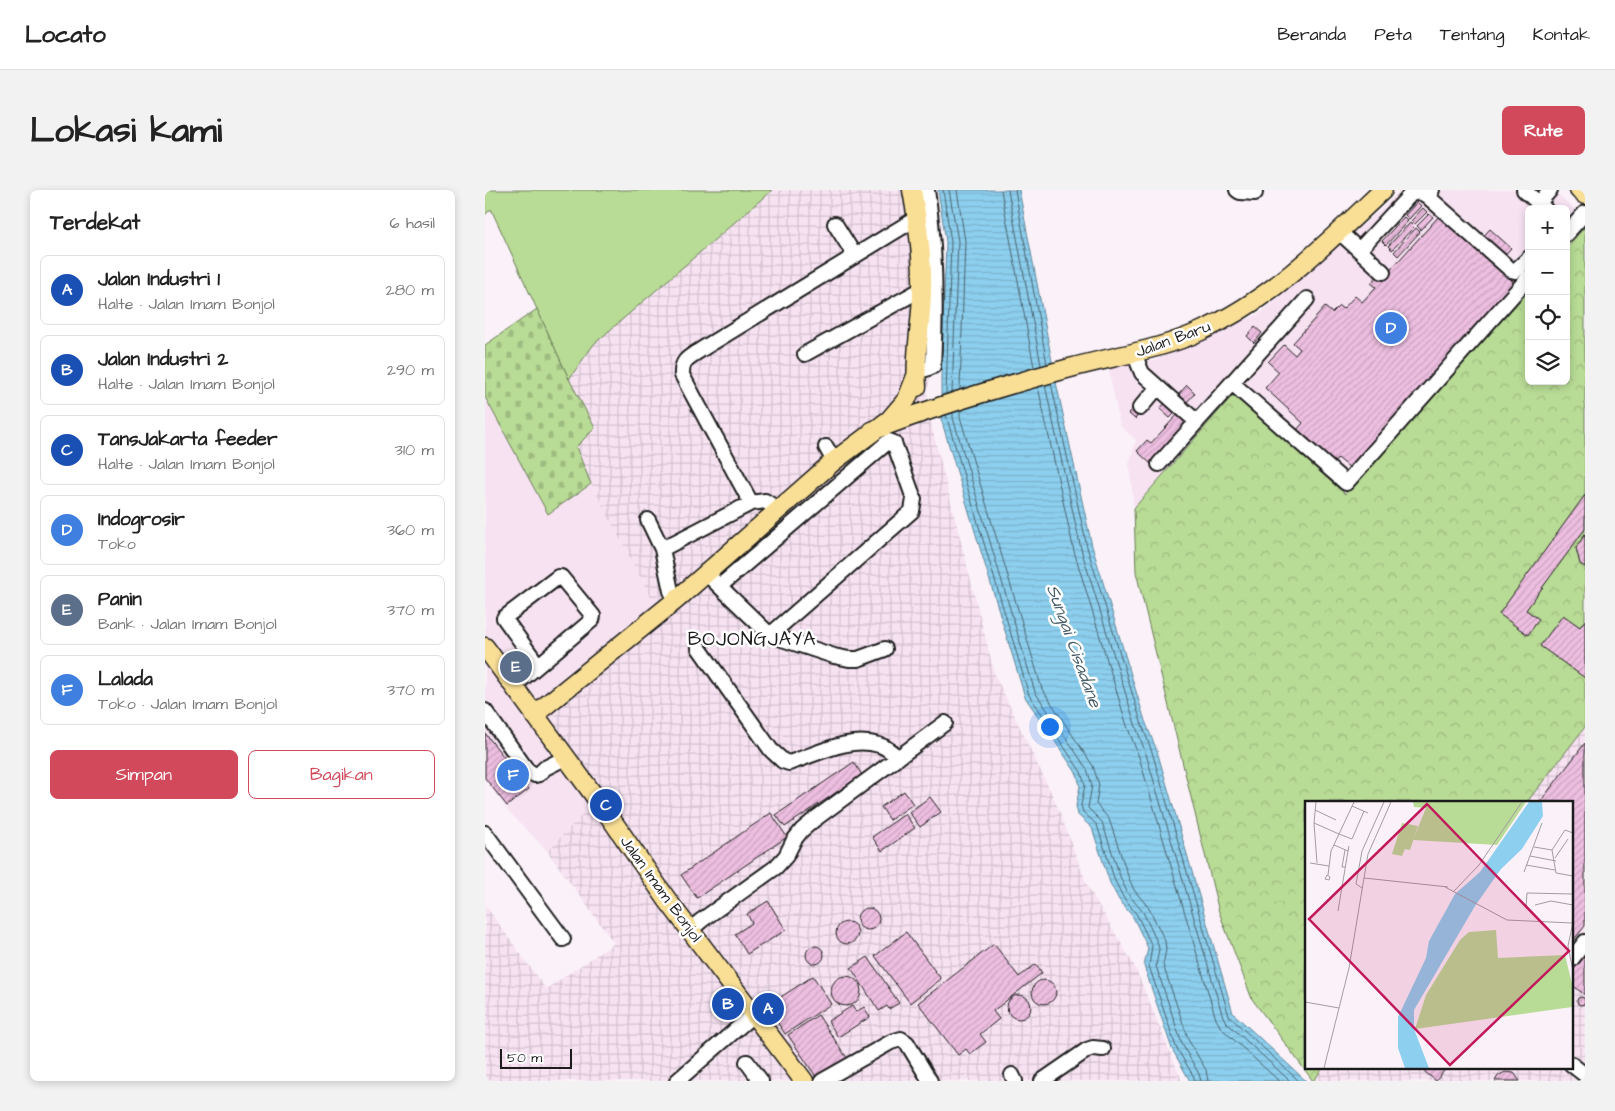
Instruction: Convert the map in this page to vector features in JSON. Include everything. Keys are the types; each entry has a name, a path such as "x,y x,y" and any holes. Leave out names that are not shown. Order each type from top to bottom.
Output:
{"main road":[{"path":"912,190 917,218 922,289 916,372 919,400 927,410"},
{"name":"Jalan Baru","path":"872,431 927,410 1071,368 1153,349 1201,332 1283,281 1383,190"},
{"path":"1579,190 1585,195"},
{"path":"534,715 676,600 713,580 830,454 889,420 904,404 916,372"},
{"name":"Jalan Imam Bonjol","path":"485,647 690,930 804,1081"}],"street":[{"path":"916,372 927,370 933,366 934,244 927,190"},
{"path":"1237,190 1255,193"},
{"path":"1535,197 1550,190"},
{"path":"1359,250 1411,194 1420,192 1429,193 1511,270 1519,269 1525,262"},
{"path":"1570,230 1585,213"},
{"path":"751,503 682,375 682,366 685,361 702,349 917,218"},
{"path":"835,224 855,256"},
{"path":"1343,228 1357,239 1359,250 1383,272"},
{"path":"1232,382 1345,483 1525,281"},
{"path":"805,354 922,289"},
{"path":"1159,464 1307,299"},
{"path":"1134,353 1142,373 1197,422"},
{"path":"1140,408 1158,388"},
{"path":"770,635 912,511 914,499 894,443 889,442 713,580 770,635 849,659 885,649"},
{"path":"662,549 751,503 765,501 779,510"},
{"path":"648,520 662,549 671,591 676,600"},
{"path":"514,686 592,620 593,616 561,577 558,577 504,618 538,665"},
{"path":"699,648 771,750 783,761 789,763 850,743 880,745 898,758"},
{"path":"485,711 531,773 539,774 545,768 565,758"},
{"path":"690,930 776,867 786,856 794,840 802,830 945,723"},
{"path":"485,833 563,939"},
{"path":"1573,957 1585,942"},
{"path":"677,1081 754,1014"},
{"path":"822,1081 891,1042 901,1039 907,1043 930,1081"},
{"path":"1042,1081 1087,1050 1093,1048 1103,1049"},
{"path":"747,1062 761,1081"},
{"path":"1573,1066 1585,1075"}],"shaded area":[{"path":"772,190 924,190 942,295 926,404 995,675 1057,805 1088,887 1135,967 1182,1081 485,1081 485,905 546,989 614,943 547,851 603,793 547,718 663,620 591,484 576,447 595,428 569,379 594,344"},
{"path":"1400,190 1553,190 1585,218 1585,227 1570,244 1570,205 1525,205 1525,294 1345,495 1233,395 1134,508 1129,464 1136,440 1120,426 1108,366 1153,361 1261,313 1387,204"},
{"path":"485,397 548,514 591,484 664,620 603,793 547,851 509,812 485,780"},
{"path":"1585,727 1585,1081 1313,1081 1323,1068 1573,1068 1573,801 1528,801"}],"green space":[{"path":"485,190 772,190 594,344 569,379 491,209 485,215"},
{"path":"1585,227 1585,727 1528,801 1305,801 1305,1068 1323,1068 1313,1081 1252,999 1219,912 1136,572 1134,508 1233,395 1345,494 1525,294 1525,385 1570,385 1570,244"},
{"path":"537,309 569,379 595,428 576,447 591,484 548,514 485,397 485,345"}],"water":[{"name":"Sungai Cisadane","path":"938,190 1019,190 1057,387 1092,546 1145,721 1157,751 1233,1013 1306,1081 1190,1081 1172,1049 1144,966 1148,948 1133,917 1119,900 1110,883 1092,828 1078,815 1076,806 1080,786 1077,774 1025,697 941,419 946,242"}],"building":[{"path":"1417,202 1421,206 1409,219 1405,215"},
{"path":"1423,208 1427,212 1415,224 1411,221"},
{"path":"1429,214 1433,217 1421,230 1417,226"},
{"path":"1439,216 1481,239 1490,229 1511,248 1502,258 1522,275 1515,283"},
{"path":"1439,216 1515,283 1350,468 1338,458 1332,465 1295,432 1303,423 1265,388 1279,372 1268,362 1284,345 1295,355 1300,349 1293,343 1325,307 1332,313 1339,306 1343,309 1355,296 1362,302 1376,287 1371,283 1380,273 1384,277"},
{"path":"1404,217 1408,221 1386,245 1382,241"},
{"path":"1410,223 1414,227 1392,250 1388,246"},
{"path":"1416,228 1420,232 1398,256 1394,252"},
{"path":"1255,327 1262,333 1254,343 1247,336"},
{"path":"1187,385 1195,393 1187,402 1179,394"},
{"path":"1166,402 1177,411 1170,418 1160,409"},
{"path":"1135,406 1141,412 1135,419 1128,413"},
{"path":"1179,413 1190,424 1152,465 1137,451 1147,440 1151,443"},
{"path":"1585,495 1585,529 1526,610 1539,619 1528,635 1499,614"},
{"path":"1585,534 1585,567 1580,564 1576,548"},
{"path":"1563,615 1580,627 1585,620 1585,678 1540,646"},
{"path":"485,733 529,789 507,806 485,778"},
{"path":"1585,743 1585,926 1573,941 1573,801 1541,801"},
{"path":"854,762 862,775 785,827 776,815"},
{"path":"904,791 913,804 890,820 881,807"},
{"path":"930,797 941,812 920,827 909,812"},
{"path":"771,813 787,837 697,898 681,875"},
{"path":"905,814 915,828 882,851 872,837"},
{"path":"768,901 786,930 747,954 735,934 752,923 747,914"},
{"path":"864,908 872,908 879,915 879,923 872,930 864,930 857,923 857,915"},
{"path":"843,922 851,922 858,929 858,937 851,944 843,944 836,937 836,929"},
{"path":"906,932 941,979 910,1003 875,956"},
{"path":"994,944 1019,977 1036,964 1042,973 993,1011 999,1019 980,1034 986,1042 970,1054 966,1049 958,1055 918,1003"},
{"path":"811,946 819,946 824,951 822,962 811,964 806,959 806,951"},
{"path":"1585,949 1585,995 1573,986 1573,964"},
{"path":"868,957 899,1003 889,1009 887,1006 879,1011 851,968"},
{"path":"813,976 831,1004 785,1034 767,1006"},
{"path":"846,976 857,980 861,991 857,1002 846,1006 835,1002 831,991 835,980"},
{"path":"1044,980 1052,984 1056,992 1052,1000 1044,1004 1036,1000 1032,992 1036,984"},
{"path":"1019,995 1027,999 1031,1007 1027,1015 1019,1019 1011,1015 1007,1007 1011,999"},
{"path":"1581,997 1585,1001 1581,1005 1577,1001"},
{"path":"852,1006 856,1012 864,1007 870,1017 838,1037 828,1021"},
{"path":"818,1015 847,1058 817,1078 788,1035"},
{"path":"1420,1068 1446,1068 1436,1081"},
{"path":"1505,1072 1514,1073 1520,1081 1495,1081 1498,1076"}],"place":[{"name":"Indogrosir","path":"1391,328"},
{"name":"Panin","path":"516,667"},
{"name":"Lalada","path":"513,775"},
{"name":"TansJakarta feeder","path":"606,805"},
{"name":"Jalan Industri 2","path":"728,1004"},
{"name":"Jalan Industri 1","path":"768,1009"}],"district":[{"name":"BOJONGJAYA","path":"752,639"}]}
